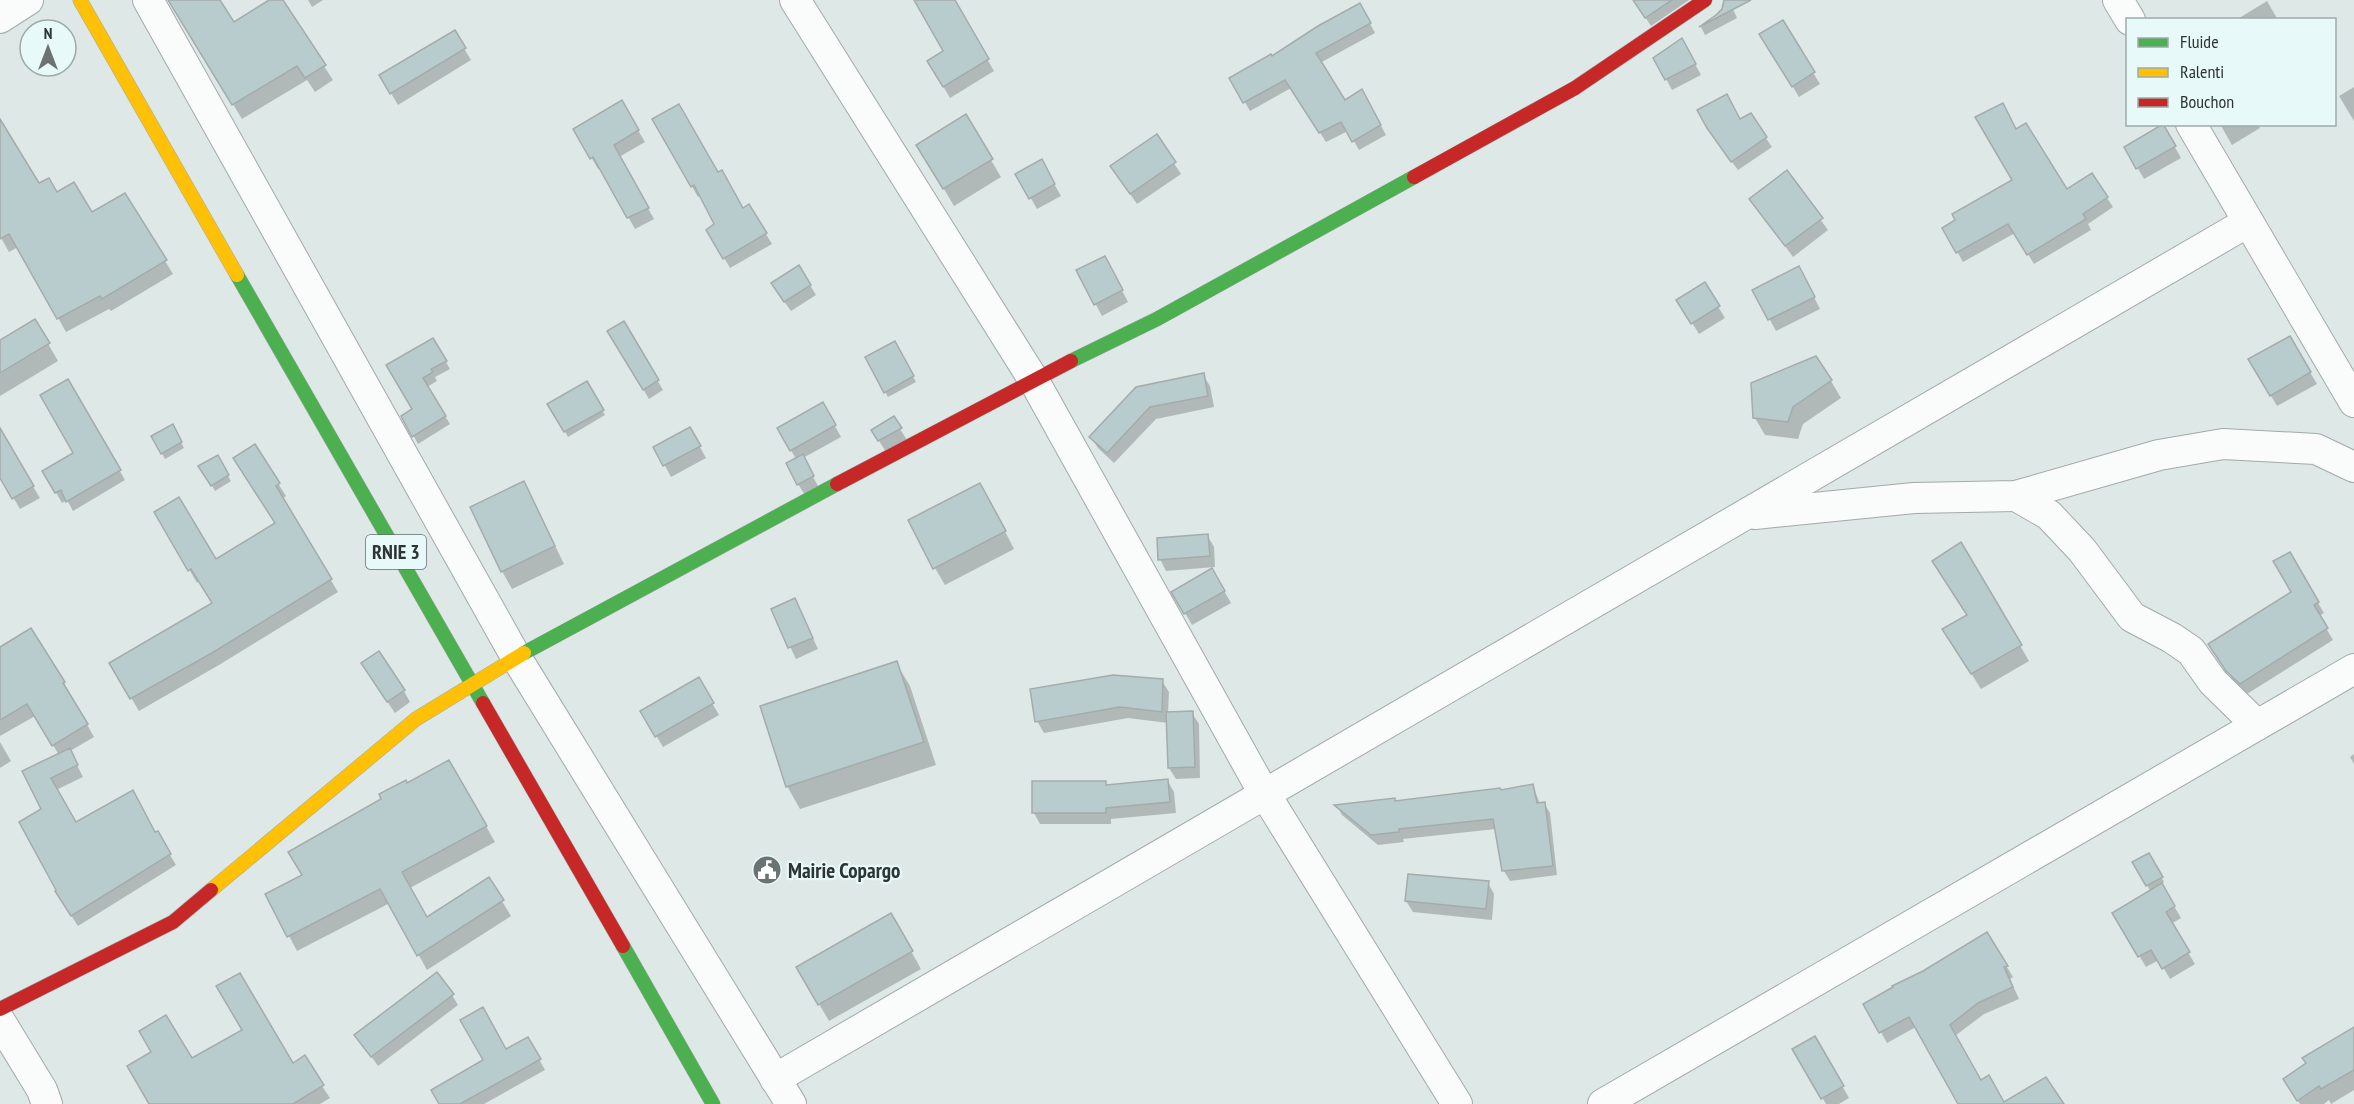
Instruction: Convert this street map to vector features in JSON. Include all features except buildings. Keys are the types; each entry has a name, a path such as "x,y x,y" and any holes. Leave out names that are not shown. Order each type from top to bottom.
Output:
{"main road":[{"name":"RNIE 3","path":"80,0 713,1104"},
{"path":"0,1009 173,922 416,719 516,657 1033,379 1167,313 1575,87 1706,0"}],"street":[{"path":"0,18 28,0"},
{"path":"148,0 516,657 791,1104"},
{"path":"795,0 1033,379 1265,794 1457,1104"},
{"path":"2118,0 2129,18"},
{"path":"2192,126 2354,402"},
{"path":"775,1079 2248,222"},
{"path":"1743,516 1914,498 2016,496 2159,455 2223,444 2316,449 2354,467"},
{"path":"2016,496 2049,515 2082,550 2132,617 2191,651 2213,682 2257,725"},
{"path":"1603,1104 2354,669"},
{"path":"0,1021 42,1090 47,1104"}],"traffic: fast":[{"path":"1071,361 1157,319 1414,177"},
{"path":"237,275 483,703"},
{"path":"524,653 837,484"},
{"path":"623,946 713,1104"}],"traffic: slow":[{"path":"80,0 237,275"},
{"path":"211,890 416,719 524,653"}],"traffic: jam":[{"path":"1414,177 1575,88 1705,0"},
{"path":"837,484 1071,361"},
{"path":"483,703 623,946"},
{"path":"0,1009 173,922 211,890"}],"place":[{"name":"Mairie Copargo","path":"767,870"}]}
